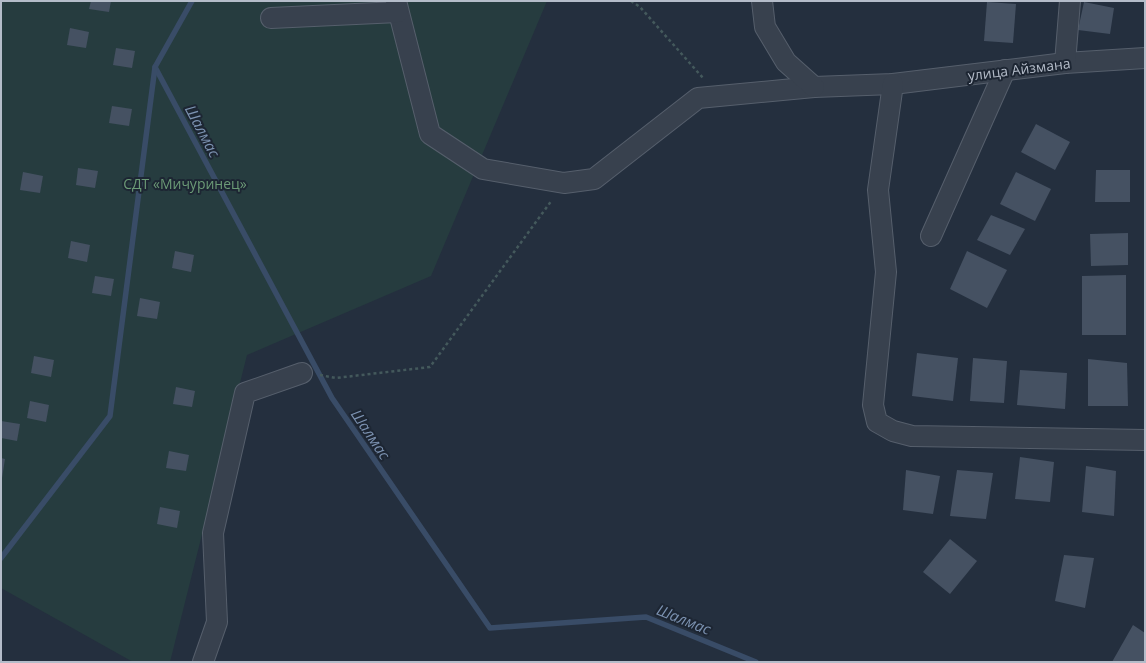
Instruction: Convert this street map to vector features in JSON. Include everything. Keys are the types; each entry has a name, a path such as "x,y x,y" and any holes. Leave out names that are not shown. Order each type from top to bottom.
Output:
{"street":[{"path":"762,1 765,27 786,62 814,87"},
{"path":"1065,63 1070,1"},
{"name":"улица Айзмана","path":"397,7 430,134 483,169 564,184 594,179 698,98 814,87 893,84 1065,63 1145,58"},
{"path":"271,18 397,7"},
{"path":"931,236 1005,70"},
{"path":"893,84 878,190 886,272 873,405 877,422 893,431 912,436 1145,440"},
{"path":"204,662 217,622 213,533 245,393 302,373"}],"path":[{"path":"631,1 640,7 719,96"},
{"path":"336,378 430,367 564,184"}],"green space":[{"name":"СДТ «Мичуринец»","path":"1,1 547,1 431,276 247,355 170,662 133,662 1,588"}],"building":[{"path":"91,1 111,1 109,12 89,9"},
{"path":"987,2 1016,4 1013,43 984,41"},
{"path":"1084,2 1114,8 1110,34 1078,30"},
{"path":"70,28 89,32 86,48 67,45"},
{"path":"116,48 135,51 132,68 113,65"},
{"path":"112,106 132,109 129,126 109,123"},
{"path":"1036,124 1070,142 1055,170 1021,152"},
{"path":"78,168 98,171 95,188 76,185"},
{"path":"1096,170 1130,170 1130,202 1095,202"},
{"path":"23,172 43,176 40,193 20,190"},
{"path":"1016,172 1051,189 1035,221 1000,204"},
{"path":"991,215 1025,229 1010,255 977,240"},
{"path":"1128,233 1128,265 1091,266 1090,234"},
{"path":"71,241 90,245 87,262 68,258"},
{"path":"175,251 194,255 191,272 172,268"},
{"path":"967,251 1007,270 987,308 950,289"},
{"path":"1126,275 1126,335 1082,335 1082,276"},
{"path":"95,276 114,279 111,296 92,293"},
{"path":"140,298 160,302 157,319 137,316"},
{"path":"917,353 958,358 953,401 912,396"},
{"path":"34,356 54,360 51,377 31,373"},
{"path":"973,358 1007,361 1004,403 970,401"},
{"path":"1088,359 1127,363 1128,406 1088,406"},
{"path":"1020,370 1067,373 1065,409 1017,405"},
{"path":"176,387 195,391 192,407 173,404"},
{"path":"30,401 49,405 46,422 27,418"},
{"path":"1,421 20,424 17,441 1,438"},
{"path":"169,451 189,455 186,471 166,468"},
{"path":"1020,457 1054,462 1050,502 1015,499"},
{"path":"1,458 5,459 2,478 1,478"},
{"path":"1086,466 1116,471 1114,516 1082,512"},
{"path":"906,470 940,476 933,514 903,510"},
{"path":"957,470 993,473 986,519 950,516"},
{"path":"160,507 180,511 177,528 157,524"},
{"path":"950,539 977,561 950,594 923,572"},
{"path":"1064,555 1094,558 1085,608 1055,601"},
{"path":"1133,625 1145,633 1145,662 1112,662"}],"waterway":[{"name":"Шалмас","path":"192,1 155,67 332,398 490,628 646,617 756,662"},
{"path":"1,558 110,416 155,67"}]}
